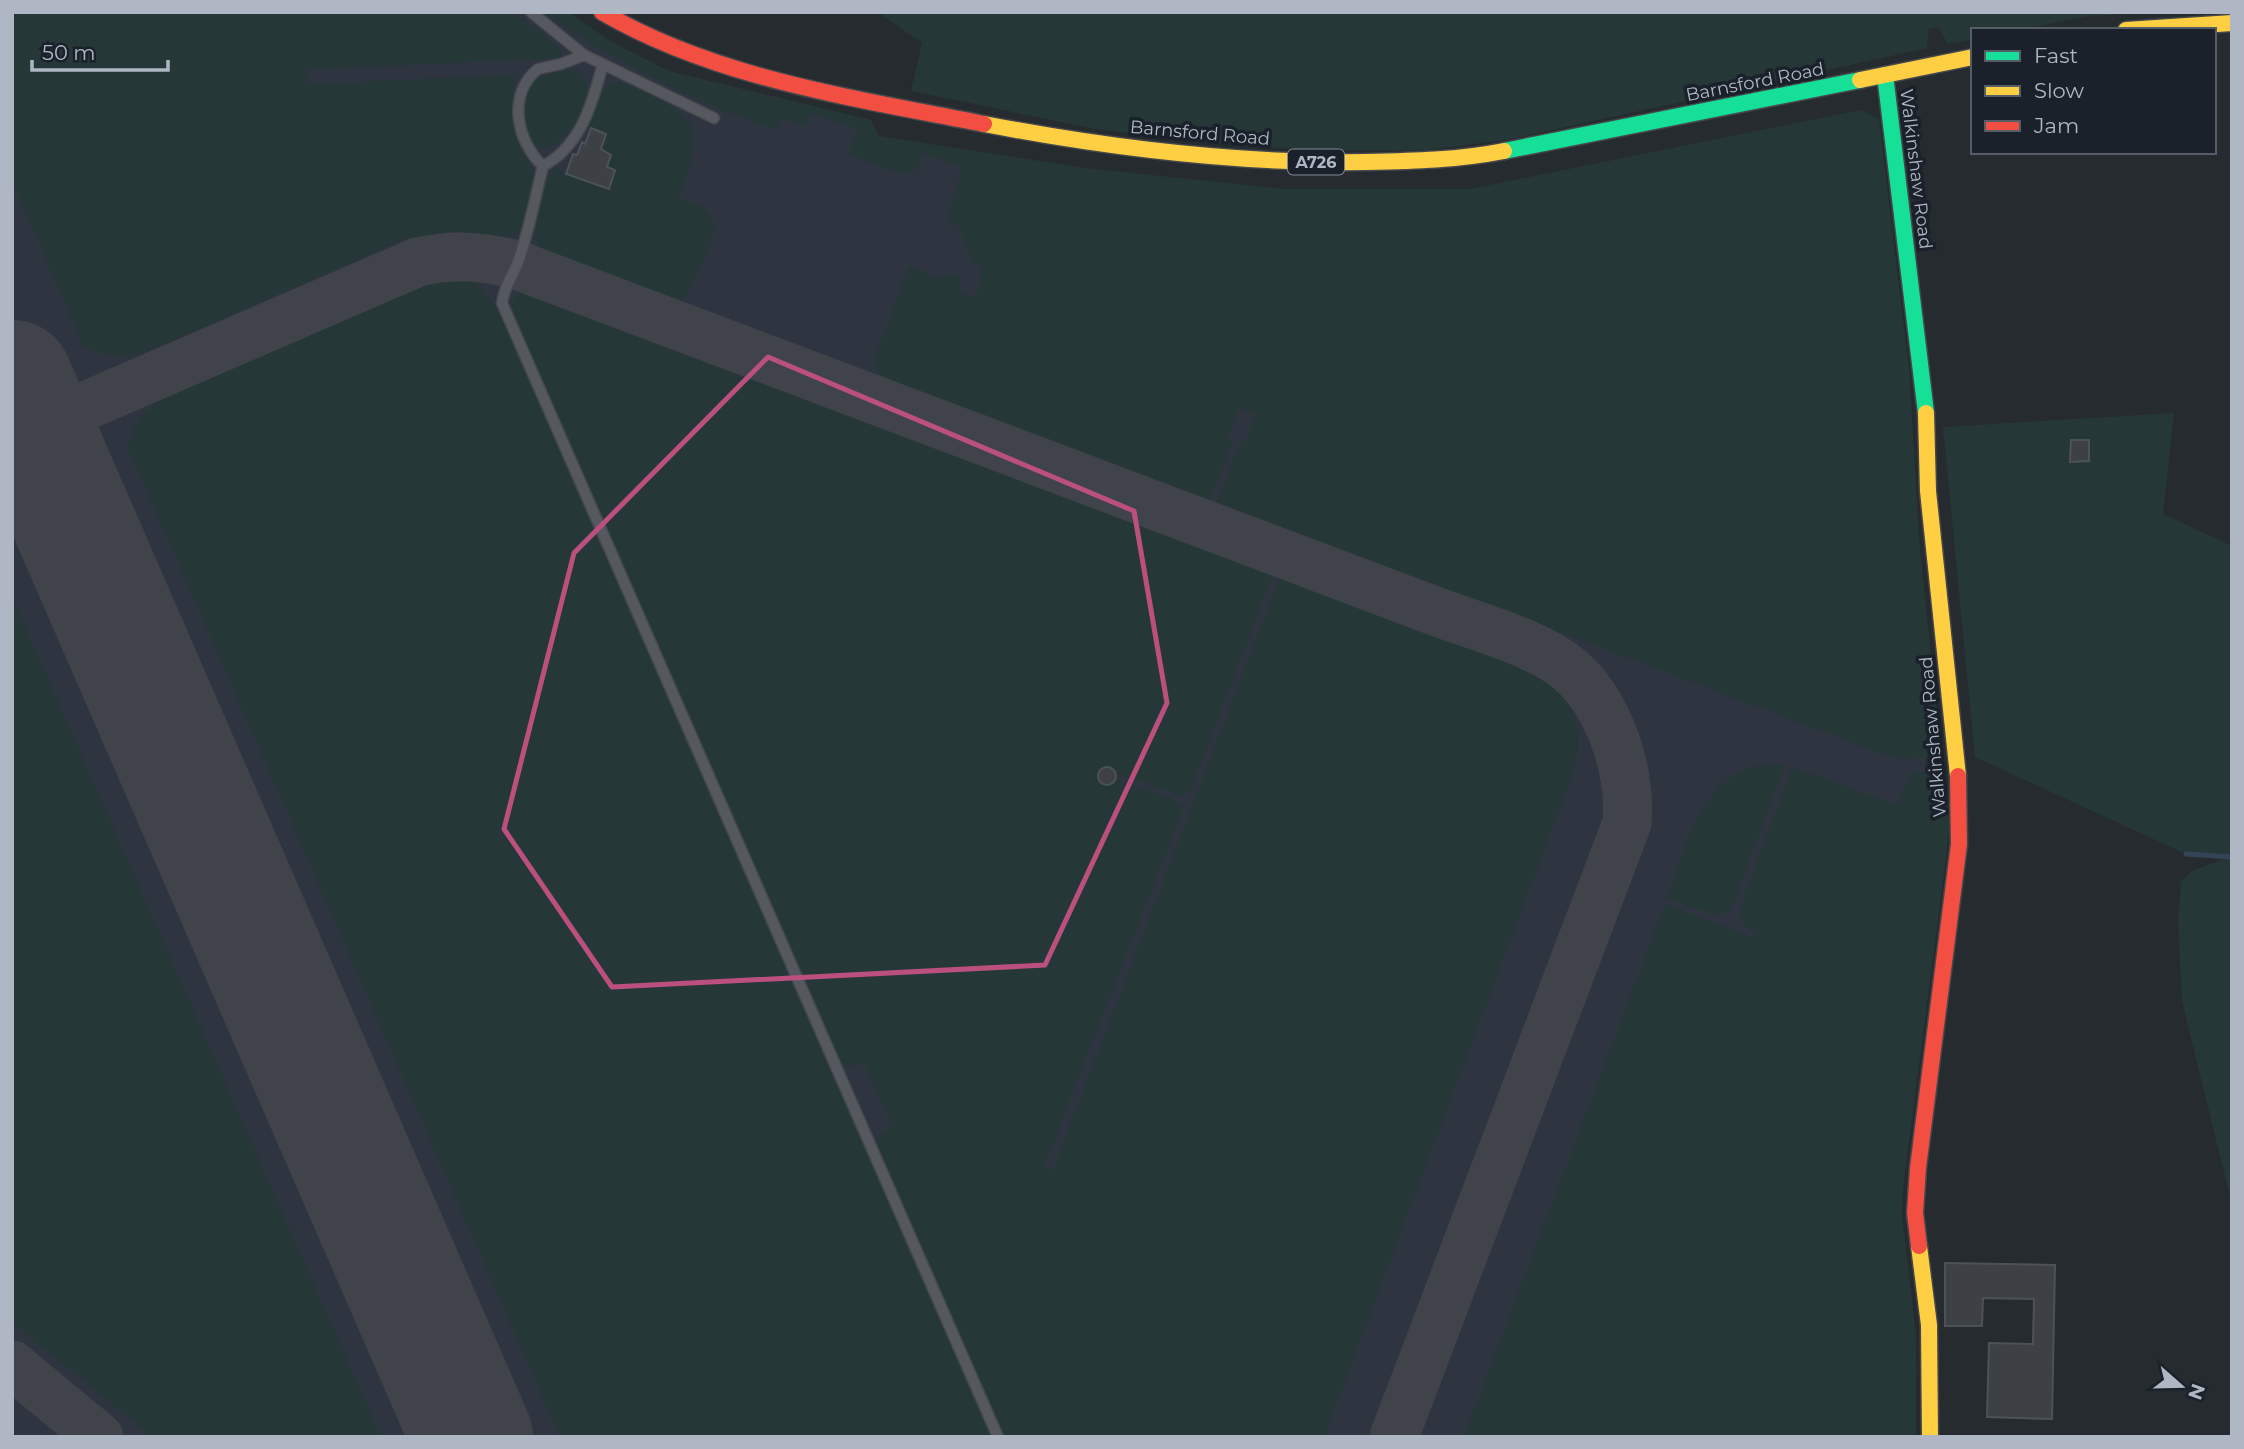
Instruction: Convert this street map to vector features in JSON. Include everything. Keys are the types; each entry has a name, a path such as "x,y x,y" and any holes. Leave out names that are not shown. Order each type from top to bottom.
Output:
{"main road":[{"name":"Barnsford Road","path":"602,12 661,45 713,64 928,113 1110,145 1318,162 1408,162 1485,155 1971,58"},
{"path":"2156,28 2232,23"},
{"name":"Walkinshaw Road","path":"1885,75 1926,400 1928,491 1960,794 1959,844 1915,1213 1929,1325 1930,1437"}],"lane":[{"path":"531,12 584,55 714,117"},
{"path":"543,166 533,156 523,131 517,109 520,90 538,69 584,55"},
{"path":"603,64 593,102 579,131 560,157 543,166 517,265 504,288 502,303 998,1437"}],"highlighted area":[{"path":"768,357 1134,511 1167,703 1045,965 612,987 504,829 574,553"}],"shaded area":[{"path":"12,12 565,12 628,54 683,78 870,123 879,139 948,148 1926,755 1901,1216 1915,1437 12,1437"},
{"path":"12,12 515,12 559,48 562,55 560,58 306,70 308,84 511,75 516,78 513,107 530,157 534,184 523,228 509,237 454,231 403,240 143,353 113,356 91,350 84,346 12,182"},
{"path":"543,12 569,12 610,41 669,71 871,120 879,136 1085,168 1284,189 1469,189 1861,110 1879,119 1909,369 1920,550 1939,730 1927,757 1899,760 1217,503 1240,442 1245,443 1255,414 1239,408 1228,437 1233,440 1210,501 881,377 873,363 909,266 937,278 951,274 961,277 961,294 977,297 981,266 973,263 958,226 946,220 963,167 924,155 918,168 905,175 848,154 857,128 810,114 806,126 780,118 775,130 655,79"},
{"path":"878,12 2178,12 2089,16 2029,28 1971,28 1971,39 1948,44 1938,27 1929,29 1927,48 1512,139 1427,150 1327,151 1226,144 1095,129 911,91 922,43"},
{"path":"565,69 579,72 586,81 587,94 583,108 565,136 553,145 540,148 525,123 526,96 536,78"},
{"path":"615,81 636,88 678,110 690,123 693,133 692,156 679,198 699,205 709,213 713,222 713,233 705,259 680,305 539,247 535,240 541,198 556,164 561,172 609,188 615,170 599,164 600,161 608,163 611,156 601,149 606,135 586,126 598,95"},
{"path":"456,276 471,278 499,310 512,336 993,1437 560,1437 128,448 138,422 172,391 400,290"},
{"path":"524,289 1274,571 1191,789 1181,796 1116,773 1116,780 1178,801 1184,806 1044,1167 1052,1172 1281,574 1505,659 1542,679 1571,709 1578,740 1574,770 1324,1437 1004,1437 878,1148 876,1138 891,1124 864,1063 841,1067 509,312 516,295"},
{"path":"2174,413 2163,514 2232,546 2232,1205 2182,1001 2178,921 2181,882 2192,871 2230,857 2186,854 1975,757 1943,427"},
{"path":"12,597 381,1437 152,1437 12,1322"},
{"path":"1770,764 1785,765 1733,904 1727,911 1715,915 1667,899 1690,834 1712,796 1727,780 1747,770"},
{"path":"1792,767 1897,805 1910,773 1927,772 1950,803 1948,842 1903,1188 1902,1215 1916,1334 1916,1437 1464,1437 1665,904 1754,938 1756,933 1742,923 1740,908"}],"building":[{"path":"591,128 606,134 601,149 611,155 607,167 615,170 609,189 566,174 573,154 577,155 582,142 585,144"},
{"path":"2071,440 2089,440 2089,461 2070,462"},
{"path":"1107,767 1113,770 1116,776 1113,782 1107,785 1101,782 1098,776 1101,770"},
{"path":"1945,1263 2055,1265 2052,1419 1987,1417 1989,1343 2033,1344 2034,1299 1983,1298 1982,1326 1945,1326"}],"waterway":[{"path":"2186,854 2232,857"}],"taxiway":[{"path":"32,429 418,262 455,257 492,260 517,265 1509,637 1539,650 1571,671 1601,708 1611,730 1625,777 1627,823 1394,1437"},
{"path":"12,386 19,397"},
{"path":"12,459 54,494 73,523"},
{"path":"12,1365 99,1437"}],"runway":[{"path":"12,381 472,1437"}],"traffic: fast":[{"path":"1885,75 1926,413"},
{"path":"1504,151 1860,80"}],"traffic: slow":[{"path":"2156,28 2232,23"},
{"path":"1860,80 1971,57"},
{"path":"984,124 1126,147 1270,160 1366,162 1470,156 1504,151"},
{"path":"1926,413 1928,491 1958,776"},
{"path":"1919,1246 1929,1325 1930,1437"}],"traffic: jam":[{"path":"602,12 646,35 739,70 837,95 984,124"},
{"path":"1919,1246 1915,1213 1918,1168 1959,844 1958,776"}]}
